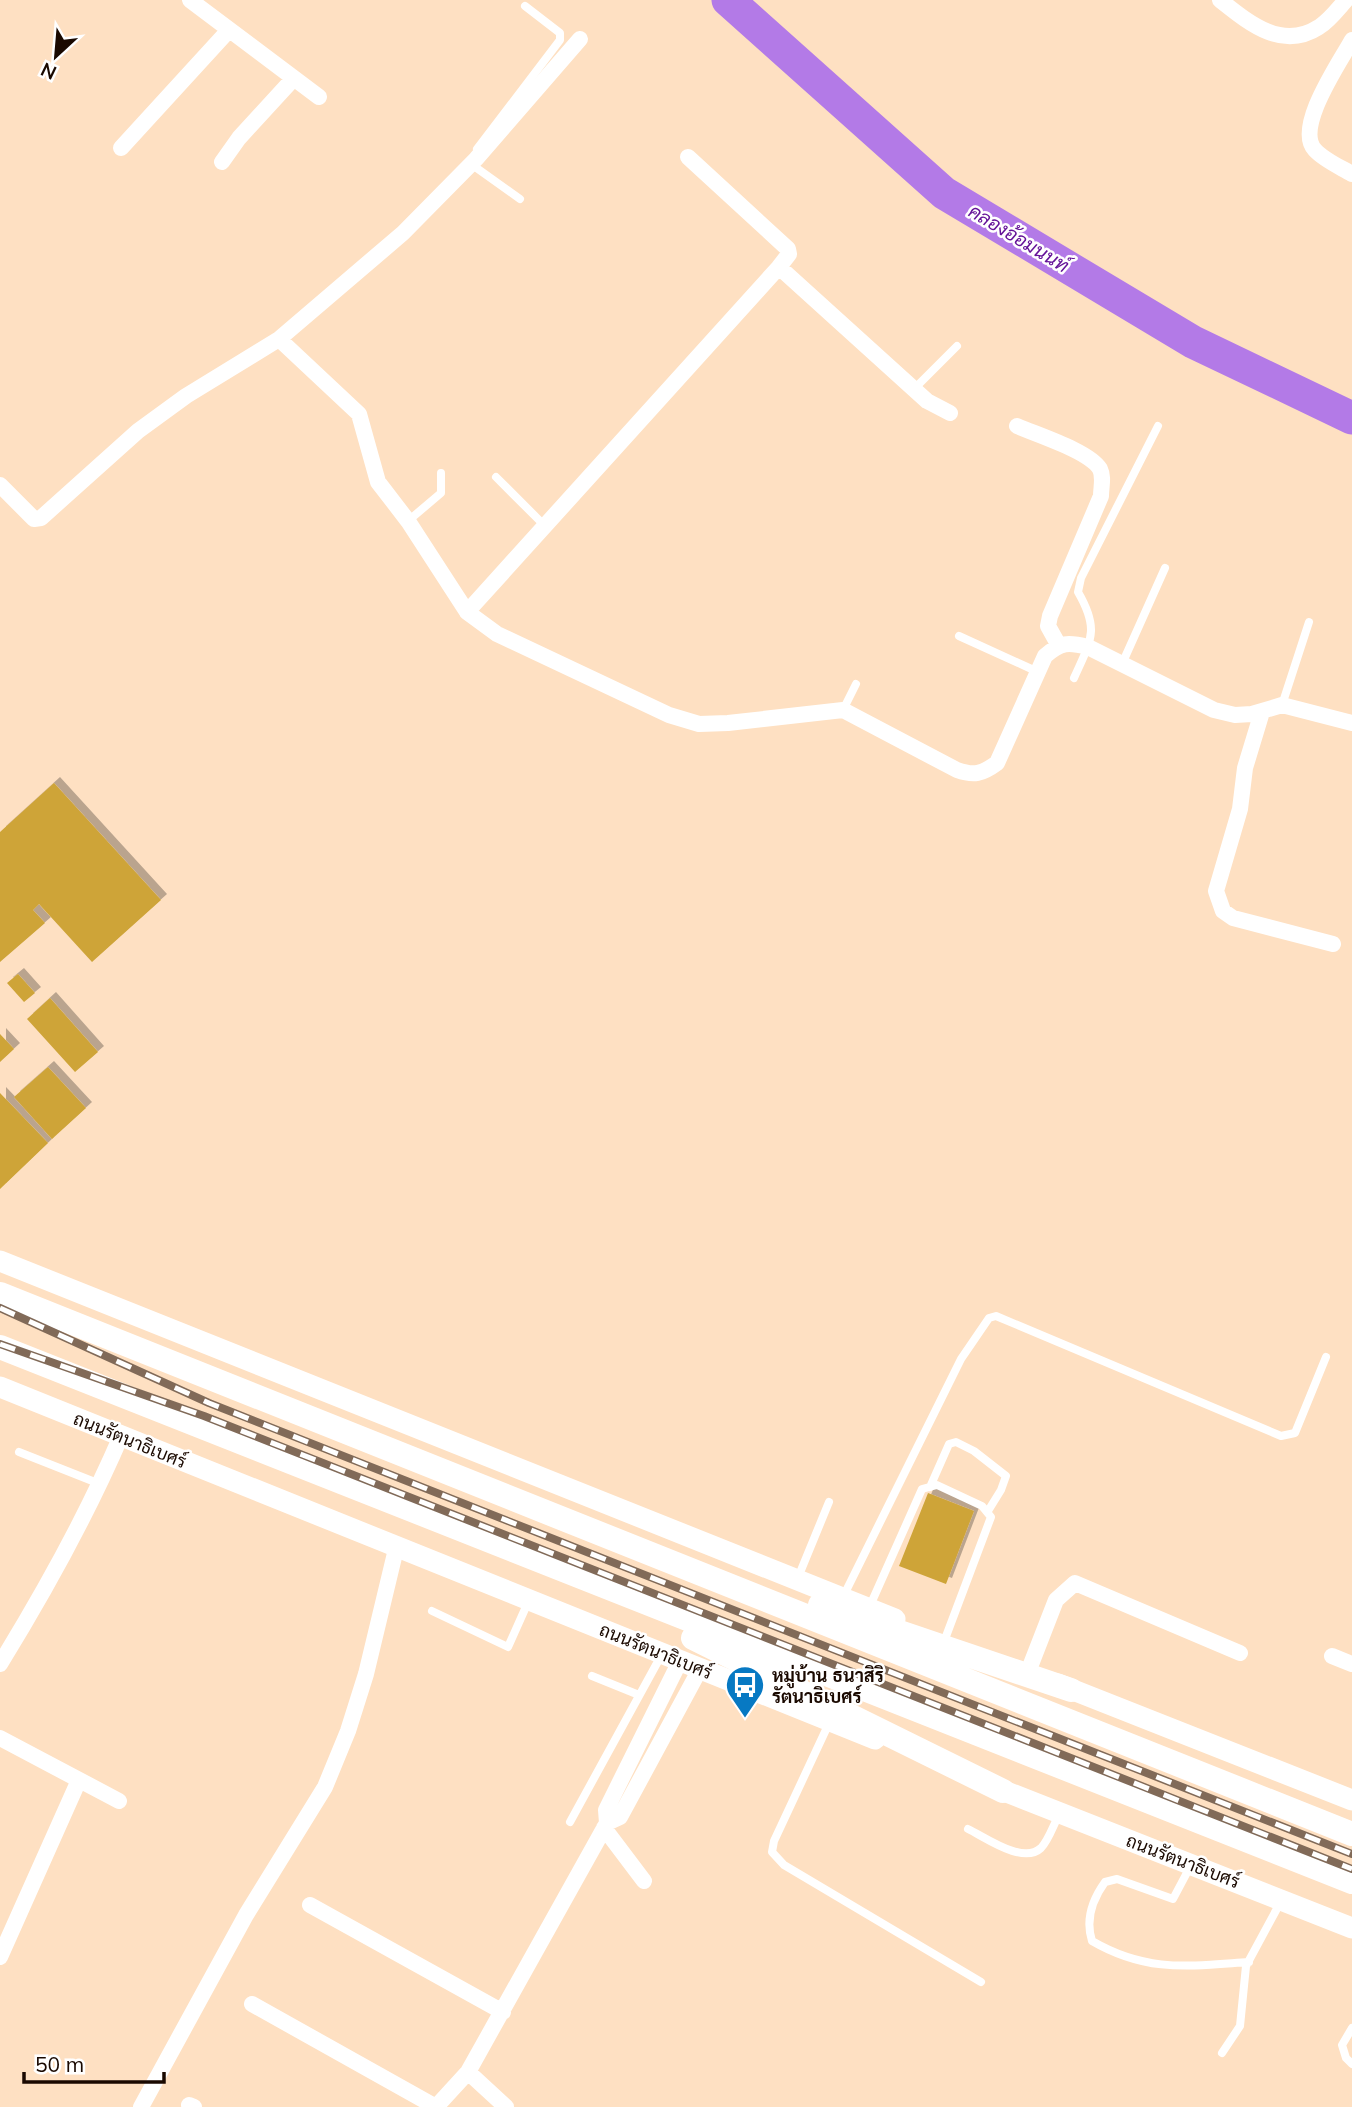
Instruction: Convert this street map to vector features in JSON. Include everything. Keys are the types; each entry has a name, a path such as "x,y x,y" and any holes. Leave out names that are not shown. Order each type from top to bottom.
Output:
{"main road":[{"path":"0,1261 1352,1800"},
{"path":"0,1294 1352,1834"},
{"path":"0,1347 535,1561 1352,1882"},
{"name":"ถนนรัตนาธิเบศร์","path":"0,1387 396,1549 1352,1928"},
{"path":"554,1516 1071,1690"},
{"path":"535,1561 1003,1791"}],"street":[{"path":"190,0 319,97"},
{"path":"1220,0 1268,33 1294,38 1319,27 1346,0"},
{"path":"121,148 229,30"},
{"path":"0,485 34,519 41,518 138,431 186,396 279,339 403,233 473,161 580,39"},
{"path":"1352,40 1313,113 1309,130 1309,141 1315,150 1352,174"},
{"path":"222,162 294,78"},
{"path":"467,612 789,254 788,249 688,157"},
{"path":"779,267 927,401 950,413"},
{"path":"279,339 359,414 378,482 408,521 467,612 497,634 669,715 699,724 843,710 957,770 973,775 985,772 997,763 1045,656 1058,644 1070,642 1088,647 1214,710 1235,715 1262,712 1282,705 1352,723"},
{"path":"1017,426 1088,457 1099,468 1102,477 1101,496 1050,616 1048,625 1058,644"},
{"path":"1262,712 1243,776 1240,809 1216,891 1217,902 1233,918 1333,944"},
{"path":"0,1664 100,1484 121,1436"},
{"path":"141,2107 246,1915 324,1787 348,1731 366,1674 396,1549"},
{"path":"1028,1672 1056,1600 1075,1583 1240,1653"},
{"path":"1332,1656 1352,1664"},
{"path":"644,1881 606,1826 606,1810 671,1657"},
{"path":"252,2004 436,2107 468,2072 606,1826 620,1817 701,1669"},
{"path":"0,1738 119,1801"},
{"path":"0,1957 79,1780"},
{"path":"310,1905 503,2012"},
{"path":"468,2072 506,2107"}],"lane":[{"path":"520,199 473,161 489,129 560,40 560,33 525,6"},
{"path":"914,389 957,346"},
{"path":"1074,678 1088,647 1092,616 1078,592 1081,578 1158,426"},
{"path":"408,521 441,493 441,473"},
{"path":"496,477 545,526"},
{"path":"1122,664 1165,568"},
{"path":"1282,705 1309,622"},
{"path":"959,636 1038,672"},
{"path":"843,710 856,684"},
{"path":"842,1598 961,1359 989,1318 996,1316 1281,1436 1295,1433 1326,1357"},
{"path":"930,1487 949,1444 956,1442 992,1463 1006,1475 1001,1490 988,1511"},
{"path":"19,1452 100,1484"},
{"path":"868,1608 922,1489 937,1485 988,1511 991,1517 945,1639"},
{"path":"797,1580 829,1502"},
{"path":"432,1611 508,1647 529,1600"},
{"path":"570,1822 639,1695 671,1657"},
{"path":"592,1676 639,1695"},
{"path":"830,1721 774,1841 772,1852 784,1865 981,1982"},
{"path":"968,1829 1018,1853 1032,1853 1041,1848 1060,1813"},
{"path":"1191,1865 1173,1899 1117,1880 1105,1882 1094,1897 1088,1927 1092,1941 1125,1957 1181,1968 1249,1962"},
{"path":"1222,2053 1240,2026 1243,1979 1249,1962 1281,1900"},
{"path":"1352,2028 1342,2045 1346,2058 1352,2064"}],"building":[{"path":"54,783 161,900 92,962 39,904 33,910 45,923 0,962 0,832"},
{"path":"18,974 35,993 24,1002 7,983"},
{"path":"50,998 98,1052 75,1072 27,1019"},
{"path":"0,1034 14,1049 0,1062"},
{"path":"48,1067 86,1108 52,1139 14,1097"},
{"path":"0,1093 48,1143 0,1189"},
{"path":"928,1493 974,1511 946,1584 899,1566"}],"waterway":[{"name":"คลองอ้อมนนท์","path":"728,0 944,193 1193,342 1352,418"}],"railway":[{"path":"0,1308 209,1403 1352,1854"},
{"path":"0,1344 204,1416 1352,1869"}],"place":[{"name":"หมู่บ้าน ธนาสิริ รัตนาธิเบศร์","path":"745,1719"}]}
